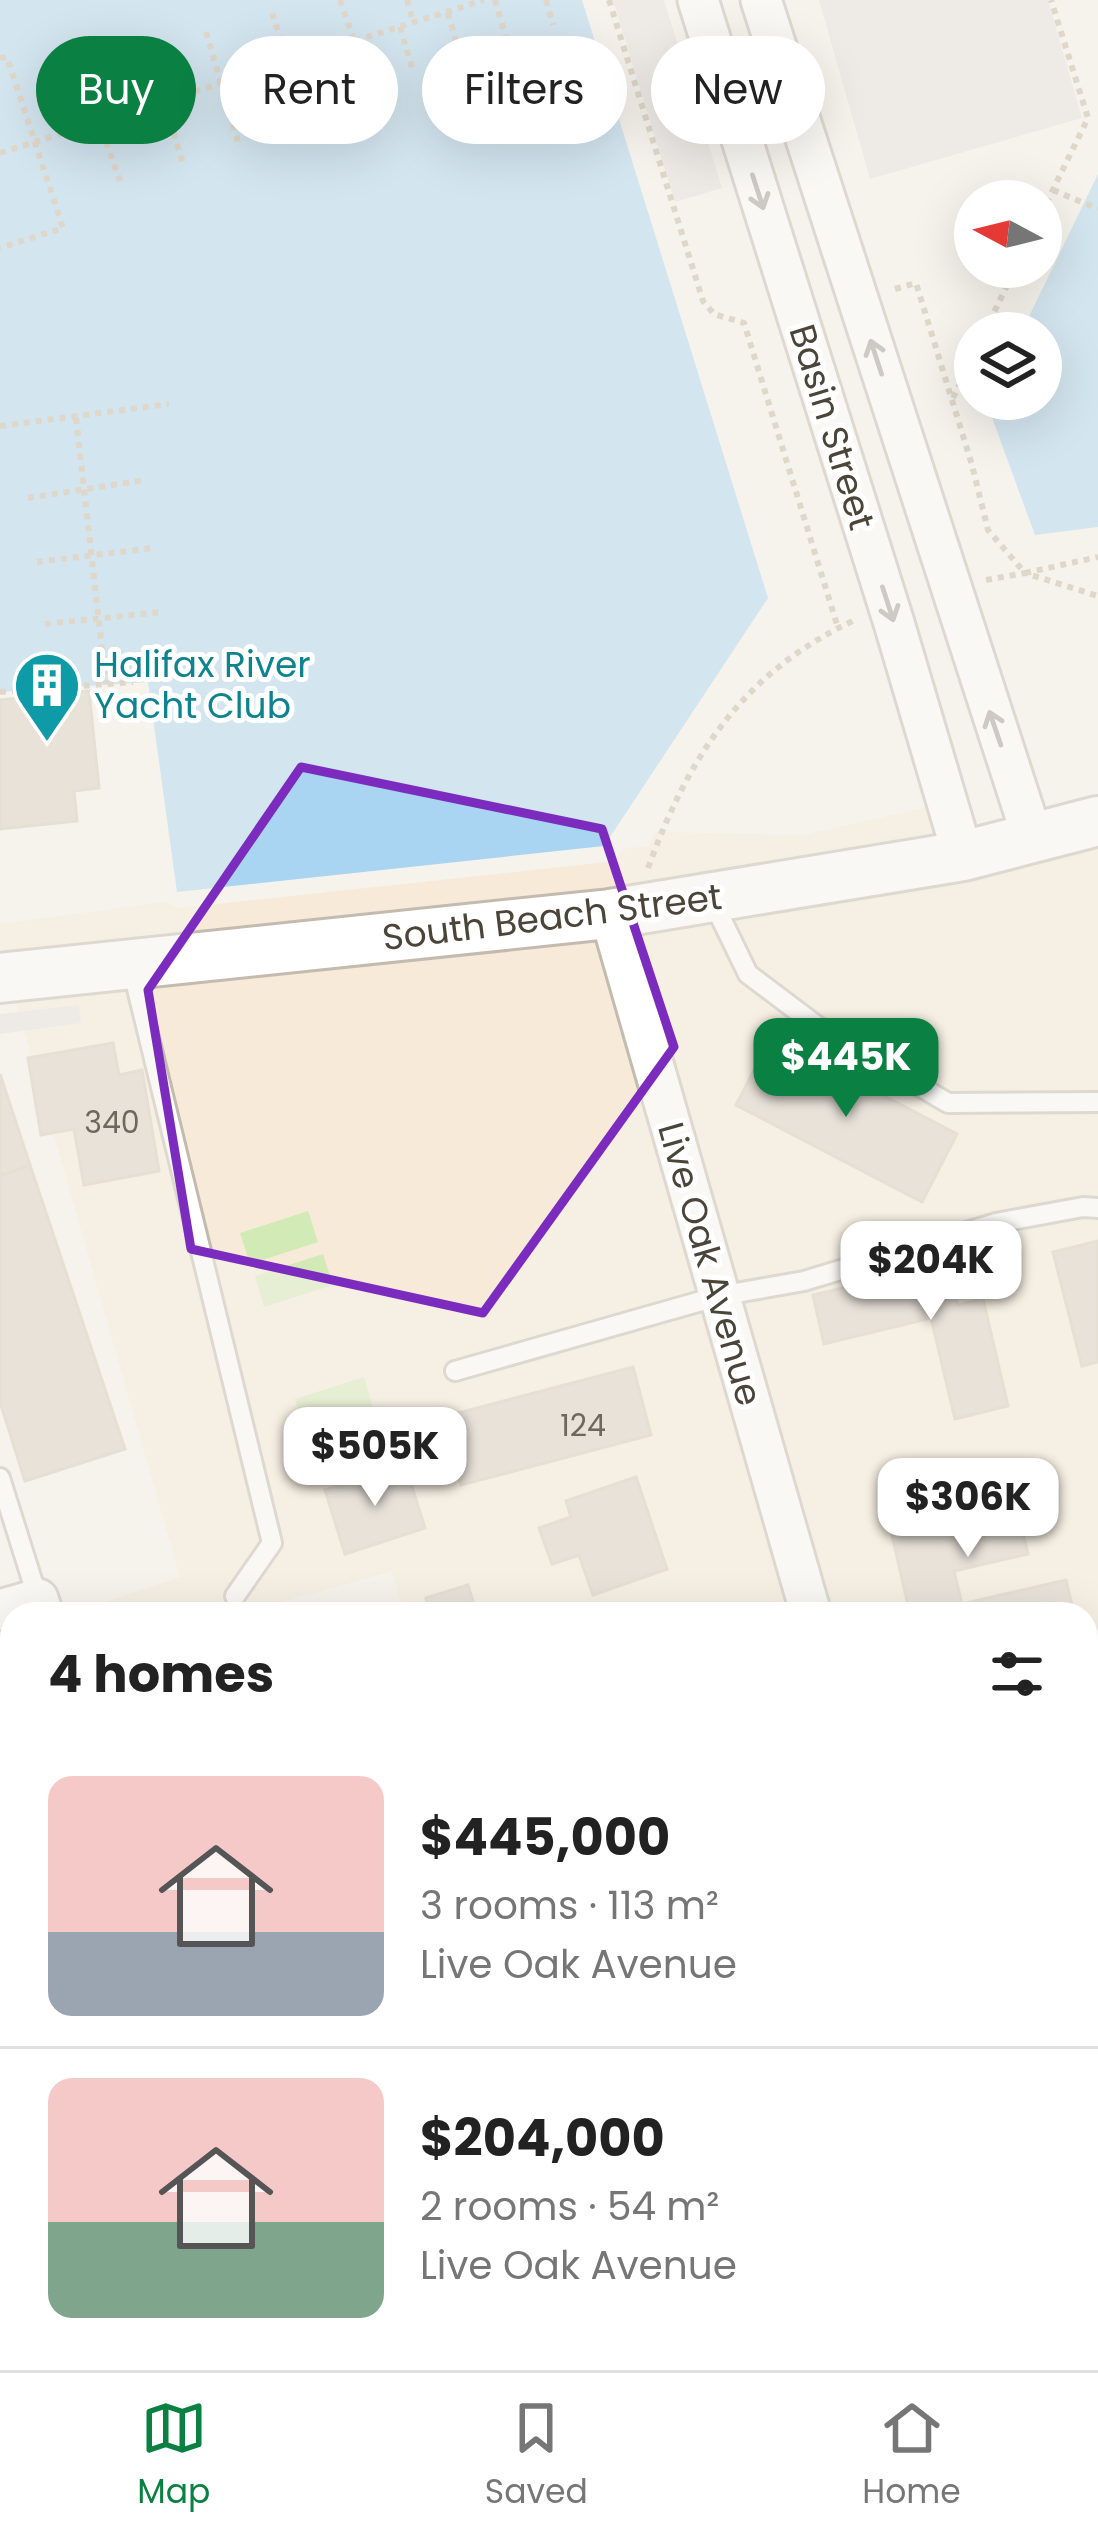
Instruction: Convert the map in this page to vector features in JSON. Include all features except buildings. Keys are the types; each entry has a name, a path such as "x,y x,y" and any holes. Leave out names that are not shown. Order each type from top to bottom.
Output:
{"street":[{"name":"Basin Street","path":"698,0 963,856"},
{"name":"Basin Street","path":"761,0 1033,839"},
{"path":"783,271 841,249"},
{"name":"South Beach Street","path":"0,978 610,914 963,856 1098,820"},
{"name":"Live Oak Avenue","path":"610,914 808,1602"}],"lane":[{"path":"710,898 748,974 817,1026 948,1103 1098,1102"},
{"path":"131,964 272,1543 236,1596"},
{"path":"455,1371 719,1296 804,1281 996,1222 1098,1208"},
{"path":"0,1478 40,1602"}],"path":[{"path":"340,0 349,36"},
{"path":"407,0 413,22"},
{"path":"369,36 483,0"},
{"path":"495,0 506,36"},
{"path":"546,0 553,26"},
{"path":"609,0 703,301 714,314 744,323 838,628"},
{"path":"1051,0 1088,118 1058,180"},
{"path":"447,11 454,36"},
{"path":"272,14 280,36"},
{"path":"400,26 413,71"},
{"path":"196,91 220,83 206,32"},
{"path":"0,58 7,56 63,228 0,248"},
{"path":"0,153 34,142"},
{"path":"107,144 120,181"},
{"path":"177,144 183,164"},
{"path":"1062,194 1098,209"},
{"path":"916,283 988,530 1025,573 1098,596"},
{"path":"952,401 954,397"},
{"path":"0,426 169,404"},
{"path":"76,418 106,685"},
{"path":"28,498 145,480"},
{"path":"38,562 153,548"},
{"path":"970,583 1098,557"},
{"path":"45,624 162,613"},
{"path":"647,871 680,789 730,714 803,650 871,613"},
{"path":"0,692 134,682"}],"highlighted area":[{"path":"301,767 602,829 674,1047 483,1313 191,1249 148,990"}],"shaded area":[{"path":"613,0 664,0 675,36 651,36 651,124 627,36"},
{"path":"819,0 1048,0 1082,118 870,179"},
{"path":"657,144 708,144 722,188 675,202"},
{"path":"928,807 938,841 606,897 4,959 0,945 0,924 164,902 180,908 607,862 623,849 649,846 655,832 802,835"},
{"path":"1098,840 1098,1602 830,1602 635,929"},
{"path":"594,935 787,1602 401,1602 392,1571 282,1602 105,1602 180,1577 14,995"},
{"path":"79,1005 81,1023 0,1034 0,1014"}],"green space":[{"path":"308,1211 318,1242 250,1264 240,1233"},
{"path":"323,1254 333,1285 264,1307 255,1276"},
{"path":"364,1377 373,1408 305,1430 295,1399"},
{"path":"377,1421 386,1452 318,1474 308,1443"}],"water":[{"path":"0,0 582,0 593,36 422,36 422,144 627,144 768,598 604,846 177,892 148,682 0,692"},
{"path":"1098,174 1098,527 1035,535 993,420 1062,420 1062,312 1031,312 1043,288 1062,288 1062,248"}],"place":[{"name":"Halifax River Yacht Club","path":"47,744"}]}
